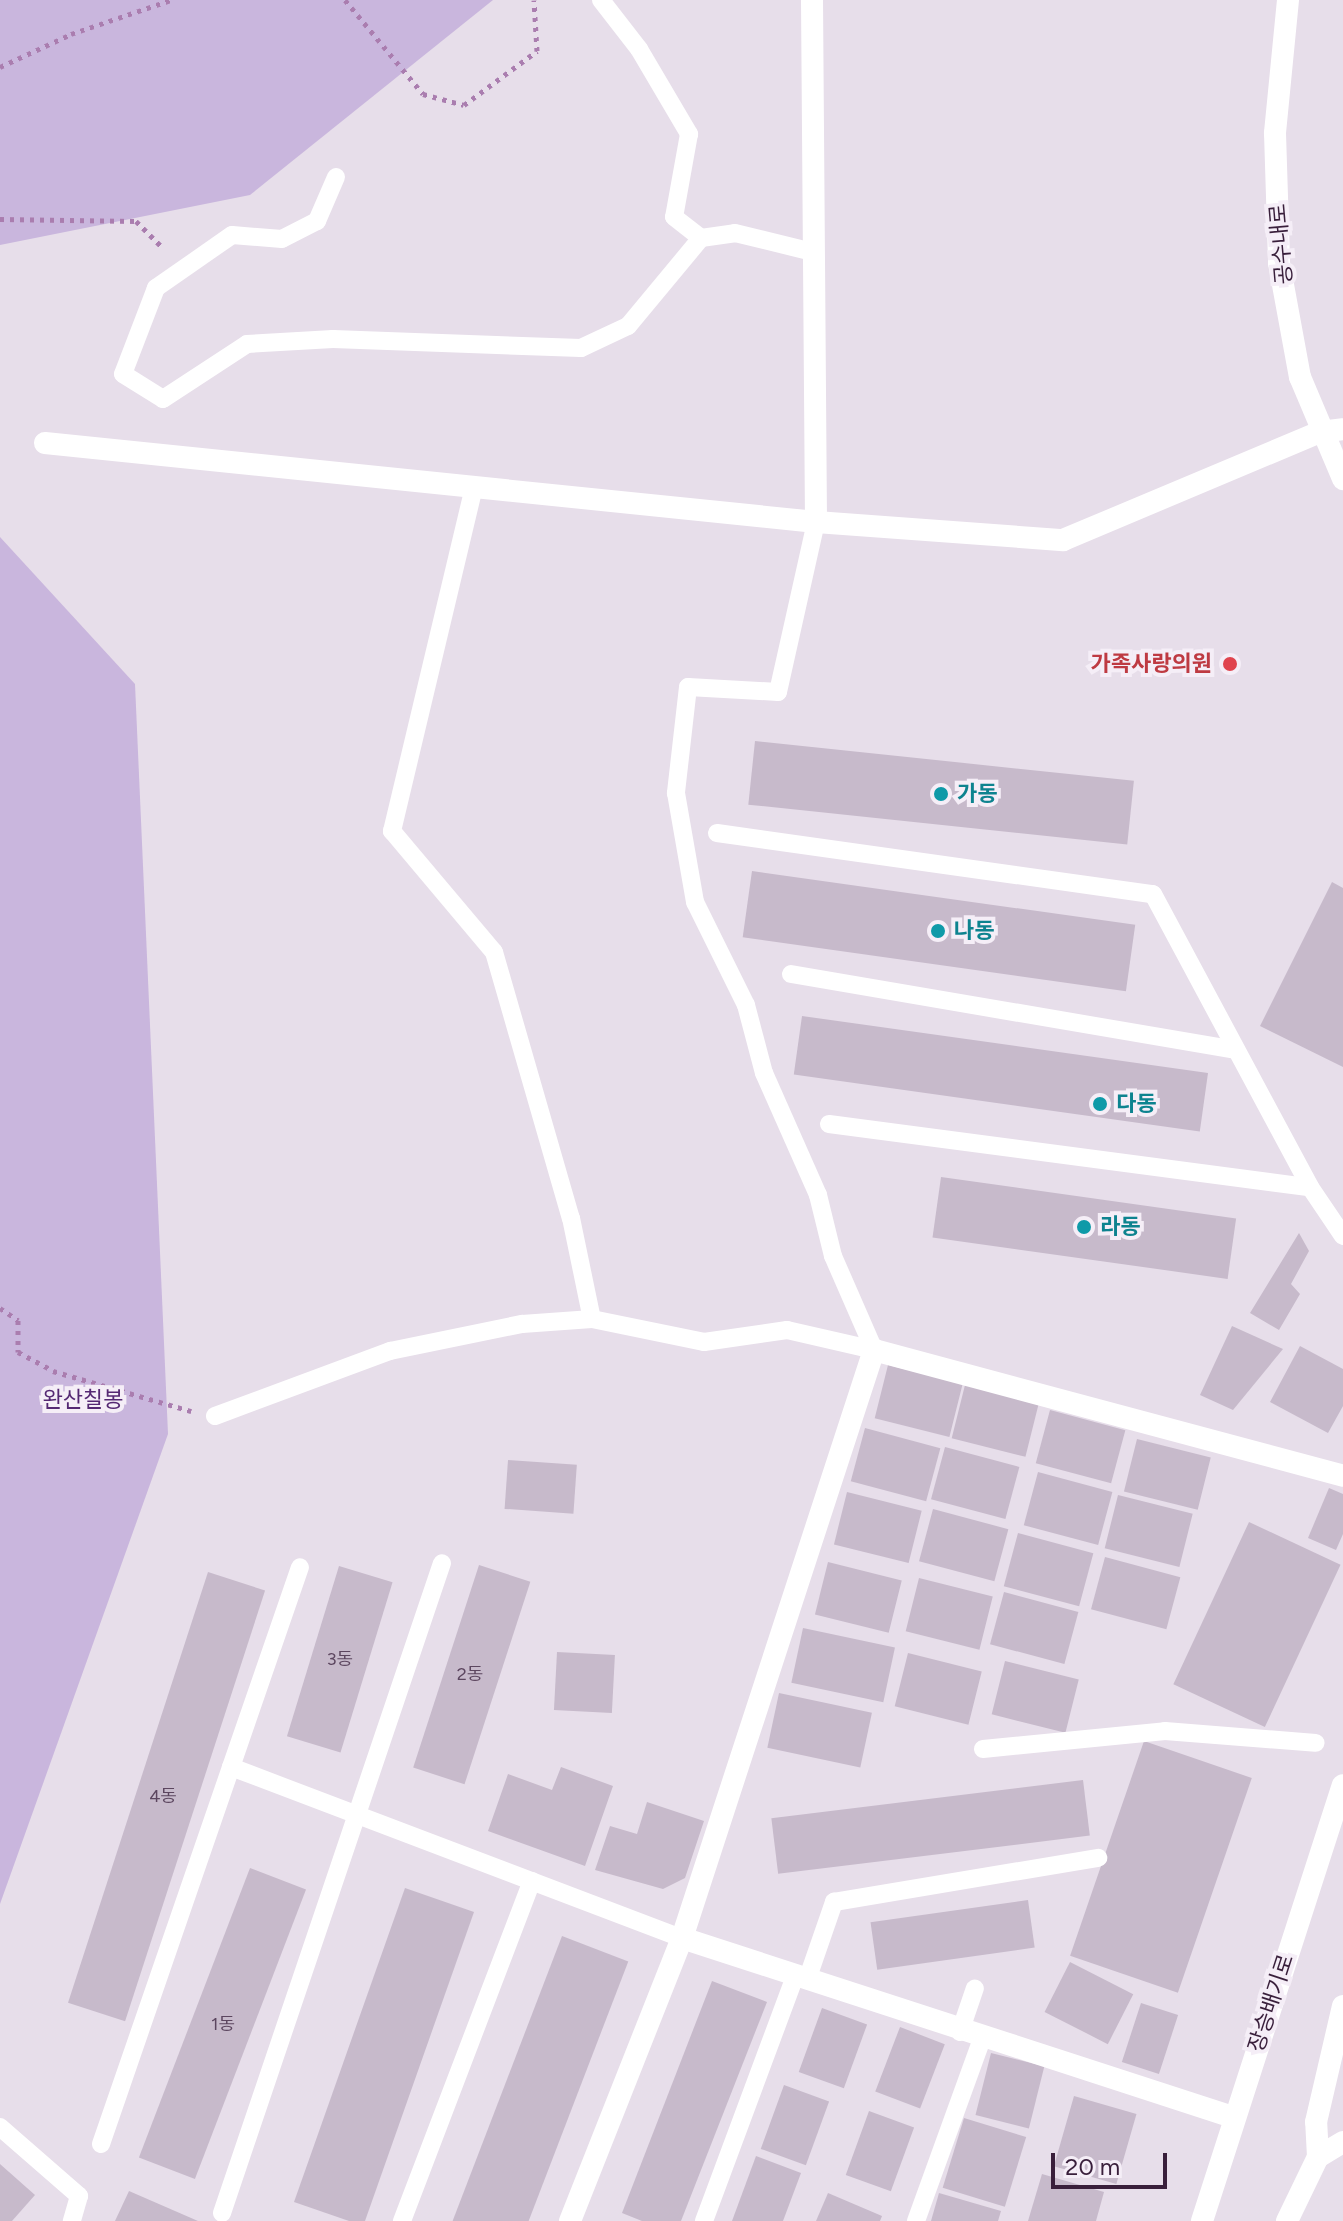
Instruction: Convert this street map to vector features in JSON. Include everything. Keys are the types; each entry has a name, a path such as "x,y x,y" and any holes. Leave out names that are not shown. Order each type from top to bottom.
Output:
{"street":[{"path":"812,0 816,522"},
{"name":"공수내로","path":"1288,0 1275,133 1279,263 1300,377 1320,432 1343,479"},
{"path":"45,443 816,522 1063,540 1320,432 1343,429"},
{"path":"570,2221 682,1938 874,1350 1343,1476"},
{"name":"장승배기로","path":"1202,2221 1233,2117 1343,1785"},
{"path":"682,1938 960,2032 1233,2117"},
{"path":"1287,2221 1318,2157 1316,2122 1343,2006"},
{"path":"1318,2157 1343,2142"}],"lane":[{"path":"601,0 639,49 689,134 674,217 701,238"},
{"path":"336,177 317,221 282,239 232,235 156,288 123,374 163,399 247,344 333,339 581,348 628,326 701,238 735,233 813,252"},
{"path":"474,487 392,831 494,952 571,1218 592,1319"},
{"path":"816,522 778,692 688,687 676,793 695,902 746,1005 764,1073 818,1195 833,1256 874,1350"},
{"path":"717,833 1153,894 1310,1187 1343,1236"},
{"path":"791,974 1236,1050"},
{"path":"829,1124 1310,1187"},
{"path":"215,1416 390,1351 464,1333 592,1319 704,1342 787,1330 874,1350"},
{"path":"222,2213 442,1563"},
{"path":"101,2144 300,1567"},
{"path":"983,1749 1165,1731 1316,1743"},
{"path":"231,1767 682,1938"},
{"path":"704,2221 834,1902 1098,1858"},
{"path":"402,2221 532,1881"},
{"path":"960,2032 975,1988"},
{"path":"916,2221 982,2039"},
{"path":"0,2127 79,2196 72,2221"}],"path":[{"path":"0,67 71,34 171,0"},
{"path":"345,0 423,94 464,105 537,51 534,0"},
{"path":"0,219 136,221 155,236 179,272"},
{"path":"0,1308 18,1320 18,1352 53,1371 215,1416"}],"green space":[{"path":"0,0 493,0 250,195 0,245"},
{"name":"완산칠봉","path":"0,537 135,684 168,1434 0,1904"}],"building":[{"name":"가동","path":"755,741 1134,781 1127,844 748,805"},
{"name":"나동","path":"752,871 1135,925 1126,991 743,937"},
{"path":"1332,882 1343,888 1343,1067 1260,1026"},
{"name":"다동","path":"802,1016 1208,1073 1200,1131 794,1074"},
{"name":"라동","path":"941,1177 1236,1218 1228,1279 933,1237"},
{"path":"1299,1233 1309,1251 1291,1284 1300,1294 1279,1330 1250,1313"},
{"path":"1232,1326 1283,1349 1233,1410 1200,1395"},
{"path":"1300,1346 1343,1369 1343,1406 1328,1433 1270,1402"},
{"path":"888,1365 963,1384 949,1437 875,1418"},
{"path":"965,1385 1039,1403 1025,1457 952,1438"},
{"path":"1050,1410 1125,1430 1111,1483 1036,1463"},
{"path":"865,1428 940,1448 926,1501 851,1481"},
{"path":"1137,1439 1211,1457 1198,1510 1124,1491"},
{"path":"945,1447 1019,1467 1005,1519 931,1499"},
{"path":"508,1460 577,1465 573,1514 505,1509"},
{"path":"1038,1472 1112,1492 1098,1545 1024,1525"},
{"path":"1329,1488 1343,1494 1343,1534 1336,1550 1308,1538"},
{"path":"847,1492 922,1511 909,1563 834,1544"},
{"path":"1118,1495 1193,1514 1179,1567 1105,1548"},
{"path":"933,1509 1008,1529 994,1581 919,1561"},
{"path":"1249,1522 1341,1565 1265,1727 1173,1684"},
{"path":"1018,1533 1093,1553 1079,1606 1004,1586"},
{"path":"1105,1557 1180,1577 1166,1629 1091,1609"},
{"path":"828,1562 902,1580 889,1633 815,1614"},
{"path":"479,1565 530,1582 465,1784 413,1768"},
{"path":"339,1566 393,1582 341,1753 287,1736"},
{"path":"208,1572 265,1591 125,2021 68,2003"},
{"path":"919,1578 993,1596 979,1650 906,1631"},
{"path":"1004,1592 1078,1612 1064,1664 990,1644"},
{"path":"803,1628 895,1648 883,1702 791,1683"},
{"path":"557,1652 615,1655 612,1713 554,1710"},
{"path":"908,1653 982,1671 968,1725 895,1706"},
{"path":"1005,1661 1079,1679 1065,1733 992,1714"},
{"path":"779,1693 872,1713 860,1768 767,1748"},
{"path":"1144,1741 1252,1778 1178,1993 1070,1956"},
{"path":"561,1767 613,1786 585,1866 488,1831 508,1774 552,1790"},
{"path":"1083,1780 1090,1836 778,1874 771,1818"},
{"path":"647,1802 704,1821 685,1878 663,1889 595,1870 610,1826 637,1834"},
{"path":"250,1868 306,1890 195,2179 139,2157"},
{"path":"405,1888 474,1912 365,2221 349,2221 294,2202"},
{"path":"1028,1900 1035,1948 877,1970 871,1922"},
{"path":"562,1936 628,1961 529,2221 453,2221"},
{"path":"1070,1962 1133,1994 1108,2044 1045,2012"},
{"path":"712,1981 767,2002 681,2221 642,2221 622,2213"},
{"path":"1141,2003 1178,2015 1159,2074 1122,2062"},
{"path":"822,2008 867,2024 844,2088 799,2072"},
{"path":"900,2027 945,2044 920,2109 875,2091"},
{"path":"991,2053 1044,2066 1029,2128 976,2115"},
{"path":"784,2085 829,2101 806,2165 761,2149"},
{"path":"1074,2096 1136,2114 1116,2184 1054,2166"},
{"path":"869,2111 914,2127 891,2191 846,2175"},
{"path":"964,2118 1026,2137 1005,2207 943,2188"},
{"path":"756,2156 801,2173 783,2221 732,2221"},
{"path":"0,2164 35,2195 12,2221 0,2221"},
{"path":"1042,2174 1104,2192 1096,2221 1028,2221"},
{"path":"129,2191 198,2221 115,2221"},
{"path":"828,2193 882,2216 880,2221 816,2221"},
{"path":"939,2193 1001,2211 998,2221 931,2221"}],"place":[{"name":"가족사랑의원","path":"1230,664"},
{"name":"가동","path":"941,794"},
{"name":"나동","path":"938,931"},
{"name":"다동","path":"1100,1104"},
{"name":"라동","path":"1084,1227"}]}
